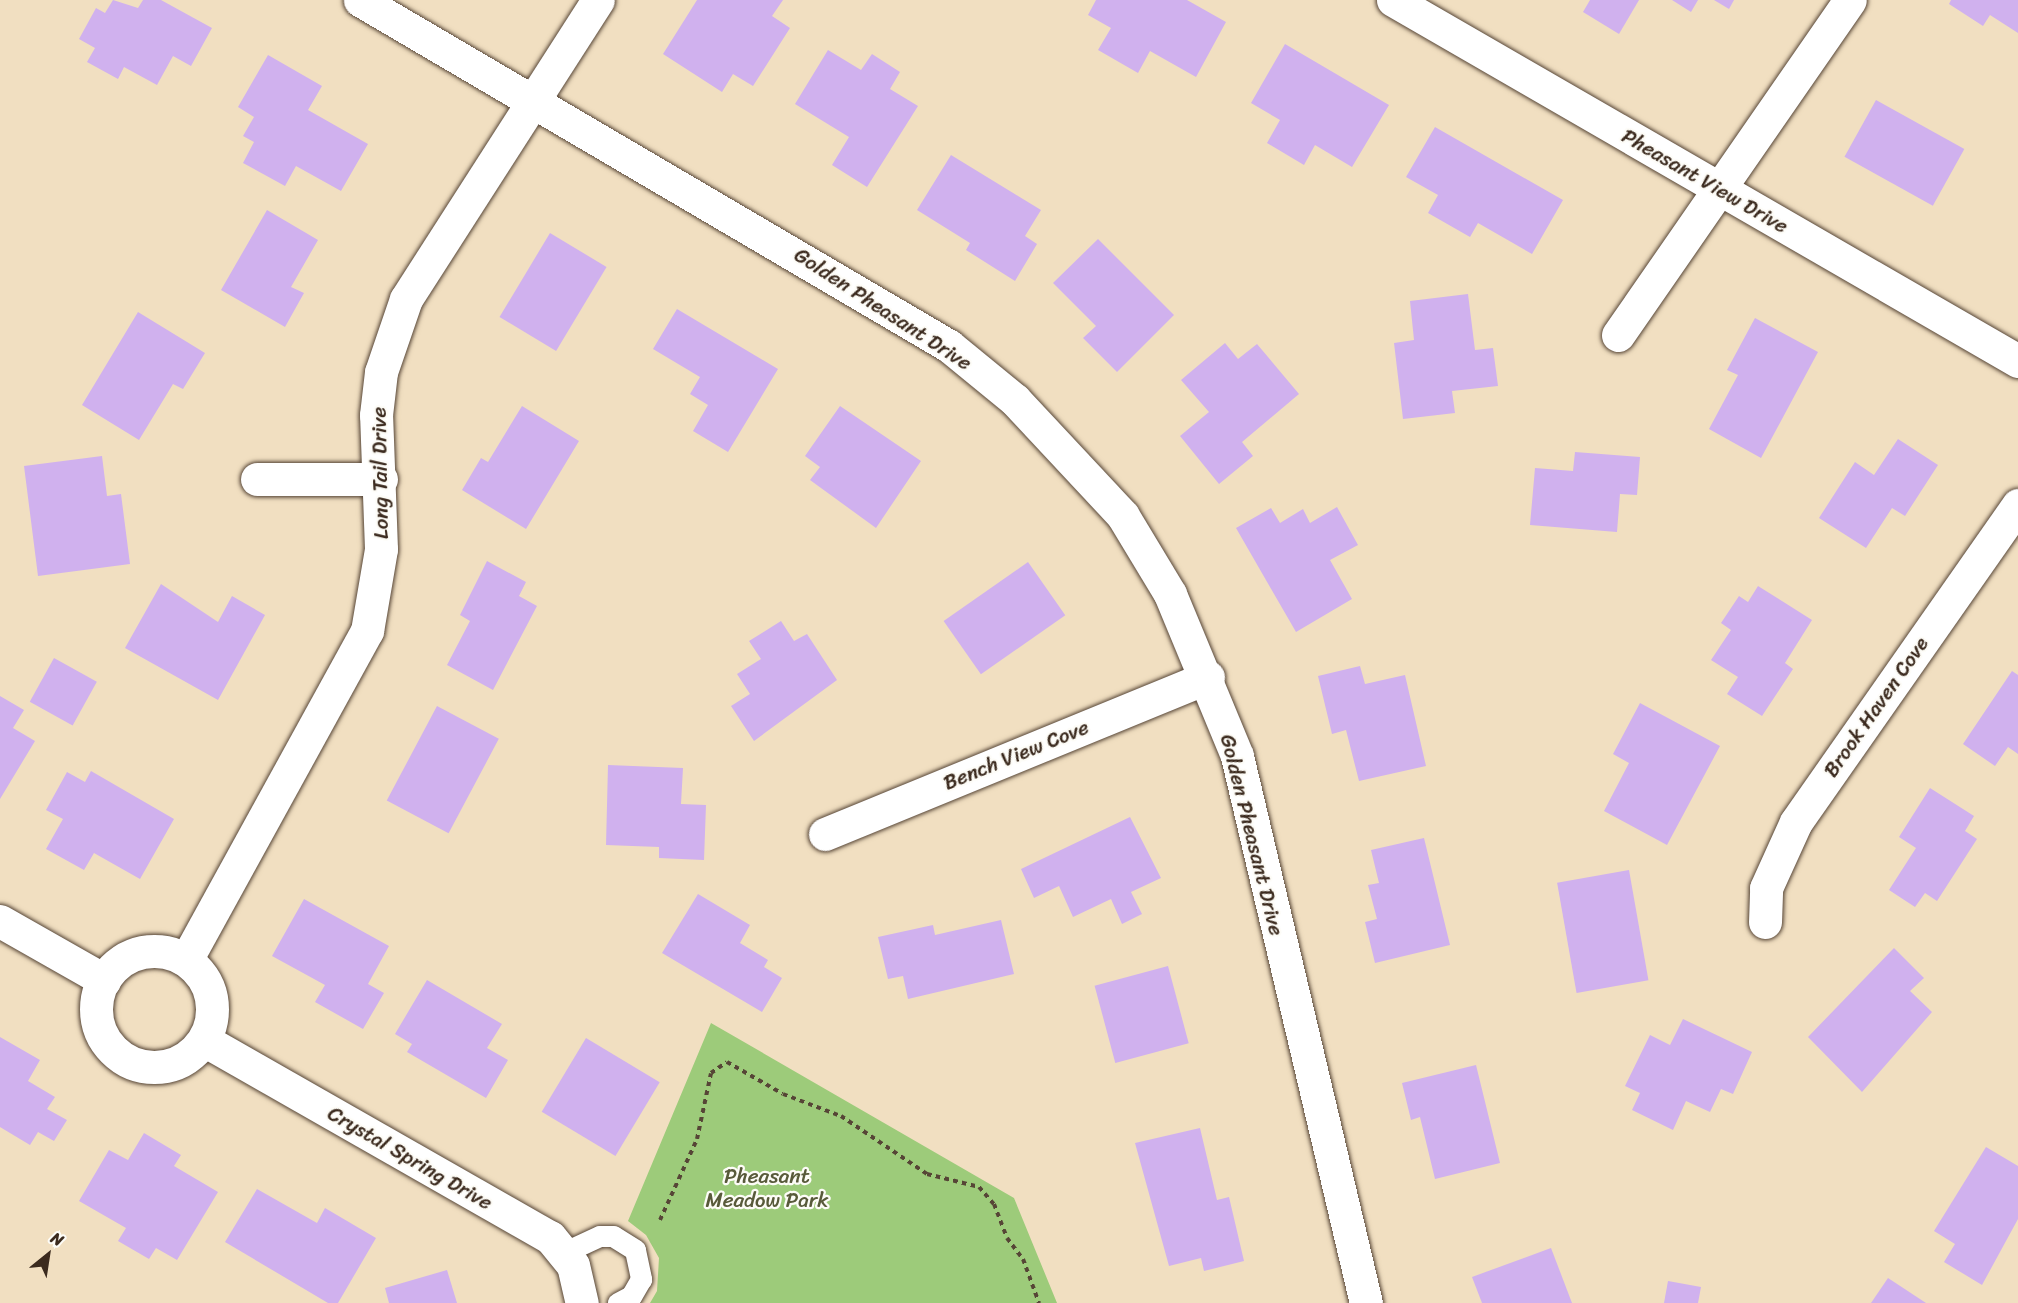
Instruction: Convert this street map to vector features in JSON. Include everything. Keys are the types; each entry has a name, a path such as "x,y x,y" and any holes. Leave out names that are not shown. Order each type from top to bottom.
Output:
{"street":[{"name":"Golden Pheasant Drive","path":"360,0 878,301 949,346 1015,400 1124,516 1170,594 1208,677 1236,756 1366,1303"},
{"name":"Long Tail Drive","path":"186,960 367,630 381,549 381,479 376,415 392,332 422,267 598,0"},
{"name":"Pheasant View Drive","path":"1393,0 2018,361"},
{"path":"1618,335 1850,0"},
{"path":"257,479 381,479"},
{"name":"Brook Haven Cove","path":"1765,922 1766,888 1796,822 2018,505"},
{"name":"Bench View Cove","path":"825,834 1208,677"},
{"path":"0,921 104,980"},
{"path":"140,952 171,953 186,960 211,996 204,1040 193,1052 164,1066 148,1066 118,1054 98,1019 104,980 113,968 140,952"},
{"name":"Crystal Spring Drive","path":"204,1040 550,1237 564,1252 580,1280 582,1303"}],"lane":[{"path":"564,1252 600,1236 630,1246 641,1279 631,1296 618,1303"}],"path":[{"path":"660,1220 697,1139 711,1073 727,1062 783,1094 841,1116 927,1174 979,1187 994,1204 1007,1238 1023,1259 1039,1303"}],"green space":[{"name":"Pheasant Meadow Park","path":"711,1023 1014,1198 1057,1303 650,1303 657,1291 659,1258 646,1235 628,1221"}],"building":[{"path":"113,0 138,8 143,0 161,0 212,28 191,66 173,56 157,85 124,67 118,79 87,62 95,48 79,39 96,8 105,13"},
{"path":"697,0 783,0 772,16 790,28 753,86 733,74 722,92 663,54"},
{"path":"1096,0 1187,0 1226,22 1196,77 1150,51 1138,73 1098,50 1111,28 1088,15"},
{"path":"1590,0 1639,0 1619,34 1583,12"},
{"path":"1672,0 1698,0 1691,12"},
{"path":"1714,0 1734,0 1729,9"},
{"path":"1951,0 2018,0 2018,33 1990,15 1983,26 1949,4"},
{"path":"1285,44 1389,105 1352,167 1315,145 1304,165 1267,143 1280,120 1251,103"},
{"path":"828,50 861,70 872,54 900,72 890,89 918,106 867,187 832,165 849,137 795,104"},
{"path":"268,55 322,86 308,110 368,144 341,191 296,166 285,186 243,163 254,142 243,136 254,117 238,107"},
{"path":"1876,100 1964,149 1933,206 1844,157"},
{"path":"1435,127 1563,200 1532,254 1478,223 1470,237 1428,213 1438,195 1406,177"},
{"path":"951,155 1041,210 1025,236 1037,244 1015,281 966,250 970,243 917,210"},
{"path":"267,210 318,240 291,287 304,293 285,327 221,290"},
{"path":"550,233 607,267 556,351 500,317"},
{"path":"1098,239 1174,315 1117,372 1083,338 1096,326 1053,283"},
{"path":"1468,294 1475,350 1493,348 1498,386 1452,391 1455,413 1403,419 1394,343 1414,340 1410,301"},
{"path":"677,309 778,369 728,452 693,431 708,405 690,394 700,377 653,349"},
{"path":"138,312 205,353 183,389 173,384 139,440 82,405"},
{"path":"1755,318 1818,352 1761,458 1709,429 1738,375 1727,370"},
{"path":"1225,343 1238,359 1257,344 1299,394 1242,442 1253,456 1219,484 1180,436 1209,412 1181,380"},
{"path":"522,406 579,441 526,529 462,490 481,458 488,462"},
{"path":"840,406 921,461 876,528 810,480 820,467 805,456"},
{"path":"1898,439 1938,465 1905,516 1892,508 1866,548 1819,518 1855,462 1874,475"},
{"path":"1575,452 1640,457 1637,495 1620,494 1617,532 1530,525 1535,468 1573,471"},
{"path":"102,456 107,496 121,494 130,564 38,576 24,466"},
{"path":"1337,507 1358,545 1330,560 1352,599 1296,632 1236,528 1271,508 1280,523 1303,509 1310,523"},
{"path":"487,561 526,582 519,596 537,606 493,690 447,665 470,621 460,615"},
{"path":"1028,562 1065,615 981,674 944,621"},
{"path":"161,584 218,622 232,596 265,615 218,700 125,648"},
{"path":"1758,586 1812,620 1785,663 1793,669 1762,716 1727,694 1738,677 1711,660 1731,630 1721,623 1739,596 1748,602"},
{"path":"781,621 794,641 807,634 837,680 754,741 731,706 750,694 737,674 761,659 749,641"},
{"path":"54,658 97,682 73,725 30,702"},
{"path":"1360,666 1365,684 1405,675 1426,766 1359,781 1346,730 1332,734 1318,676"},
{"path":"2012,671 2018,675 2018,754 2008,747 1995,766 1963,744"},
{"path":"0,696 24,710 13,728 35,741 0,799"},
{"path":"1640,703 1720,746 1667,845 1604,811 1629,763 1613,754"},
{"path":"437,706 499,739 449,833 387,800"},
{"path":"608,765 683,768 681,804 706,805 704,860 659,858 659,847 606,845"},
{"path":"91,771 174,819 140,879 94,853 84,870 46,849 63,819 46,810 67,772 85,782"},
{"path":"1930,788 1974,816 1965,831 1977,839 1937,901 1925,893 1915,907 1889,890 1916,848 1899,837"},
{"path":"1130,817 1161,878 1131,892 1142,914 1122,924 1111,899 1073,917 1059,886 1034,898 1021,869"},
{"path":"1424,838 1450,945 1375,963 1365,922 1377,919 1368,885 1379,883 1371,850"},
{"path":"1629,870 1648,980 1577,993 1557,883"},
{"path":"698,894 750,925 740,943 768,960 764,967 782,978 762,1012 662,953"},
{"path":"304,899 389,946 368,984 384,993 363,1029 315,1002 325,985 272,956"},
{"path":"1001,920 1014,974 908,999 903,976 888,979 878,937 933,925 935,935"},
{"path":"1894,948 1924,978 1910,991 1932,1012 1862,1092 1808,1037"},
{"path":"1168,966 1189,1043 1115,1063 1095,986"},
{"path":"427,980 502,1024 487,1048 508,1060 486,1098 407,1052 412,1044 395,1034"},
{"path":"1683,1019 1752,1052 1733,1094 1721,1089 1710,1112 1686,1101 1673,1130 1632,1110 1640,1093 1625,1086 1650,1035 1670,1045"},
{"path":"0,1037 40,1060 28,1081 55,1097 47,1109 67,1120 54,1141 38,1132 30,1145 0,1127"},
{"path":"586,1038 660,1082 615,1156 542,1112"},
{"path":"1476,1065 1500,1163 1435,1179 1420,1117 1411,1120 1402,1083"},
{"path":"1200,1128 1217,1200 1229,1197 1244,1261 1204,1271 1201,1258 1169,1266 1135,1143"},
{"path":"144,1133 181,1155 174,1166 218,1192 177,1260 156,1248 149,1259 118,1241 126,1228 79,1201 109,1150 128,1160"},
{"path":"1986,1147 2018,1166 2018,1219 1982,1285 1944,1262 1955,1244 1934,1231"},
{"path":"257,1189 317,1223 325,1208 376,1238 338,1303 328,1303 225,1242"},
{"path":"1551,1248 1572,1303 1482,1303 1472,1277"},
{"path":"447,1270 457,1303 389,1303 385,1288"},
{"path":"1888,1278 1926,1303 1871,1303"},
{"path":"1668,1281 1701,1287 1698,1303 1664,1303"}]}
